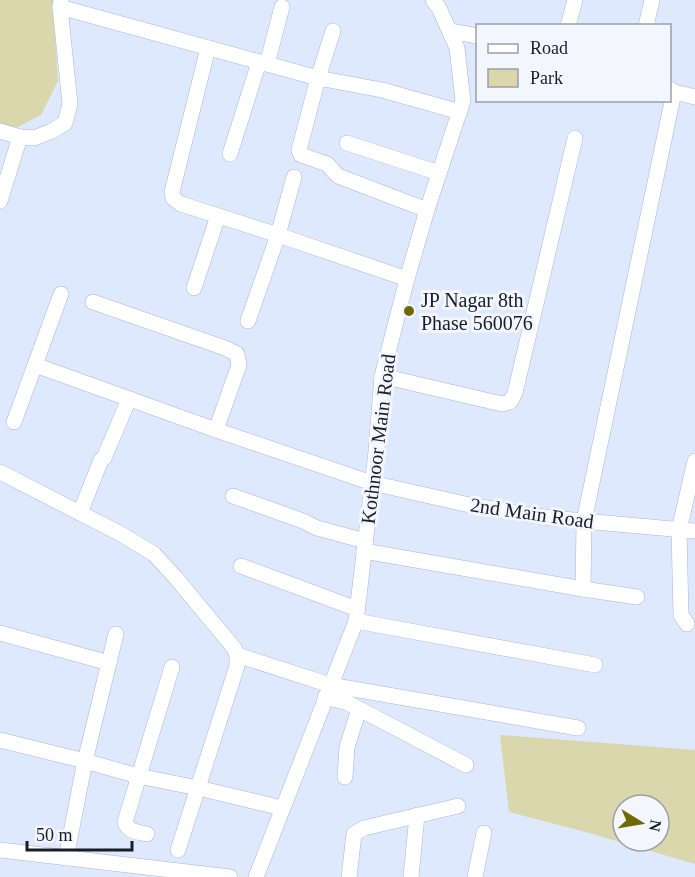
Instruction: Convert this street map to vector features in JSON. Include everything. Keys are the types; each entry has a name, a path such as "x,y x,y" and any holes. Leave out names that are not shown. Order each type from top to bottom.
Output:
{"street":[{"name":"Kothnoor Main Road","path":"256,877 356,615 376,452 382,376 427,210 463,101 457,48 433,0"},
{"path":"569,24 575,0"},
{"path":"646,24 652,0"},
{"path":"0,131 20,137 34,138 64,123 70,104 61,4 318,78 382,90 460,112"},
{"path":"230,154 282,7"},
{"path":"333,30 299,150 301,155 327,164 338,176 427,210"},
{"path":"450,31 476,36"},
{"path":"208,48 172,192 173,198 181,204 407,279"},
{"path":"672,91 695,97"},
{"path":"583,589 584,521 670,102"},
{"path":"0,201 20,137"},
{"path":"382,376 502,404 510,402 515,393 575,138"},
{"path":"347,143 439,173"},
{"path":"248,321 278,235 294,177"},
{"path":"194,288 218,216"},
{"path":"14,422 61,294"},
{"path":"93,302 237,354 238,365 216,430"},
{"name":"2nd Main Road","path":"35,365 372,483 474,506 551,518 695,531"},
{"path":"80,513 129,399"},
{"path":"687,624 681,615 679,530 695,461"},
{"path":"0,472 121,534 154,554 234,648 237,655 237,666 178,850"},
{"path":"233,496 364,546 583,589 637,597"},
{"path":"241,566 356,615 595,665"},
{"path":"0,633 109,663"},
{"path":"66,858 85,761 116,634"},
{"path":"237,655 328,691 466,765"},
{"path":"147,834 131,831 125,822 172,667"},
{"path":"328,691 578,728"},
{"path":"345,777 346,747 359,709"},
{"path":"0,740 138,776 282,808"},
{"path":"349,877 354,834 358,831 458,806"},
{"path":"411,877 417,816"},
{"path":"475,877 484,833"},
{"path":"0,850 230,877"}],"green space":[{"path":"0,0 53,0 58,81 41,115 0,136"},
{"path":"500,735 695,750 695,864 657,853 671,853 671,793 611,793 611,839 509,812"}],"place":[{"name":"JP Nagar 8th Phase 560076","path":"409,311"}]}
